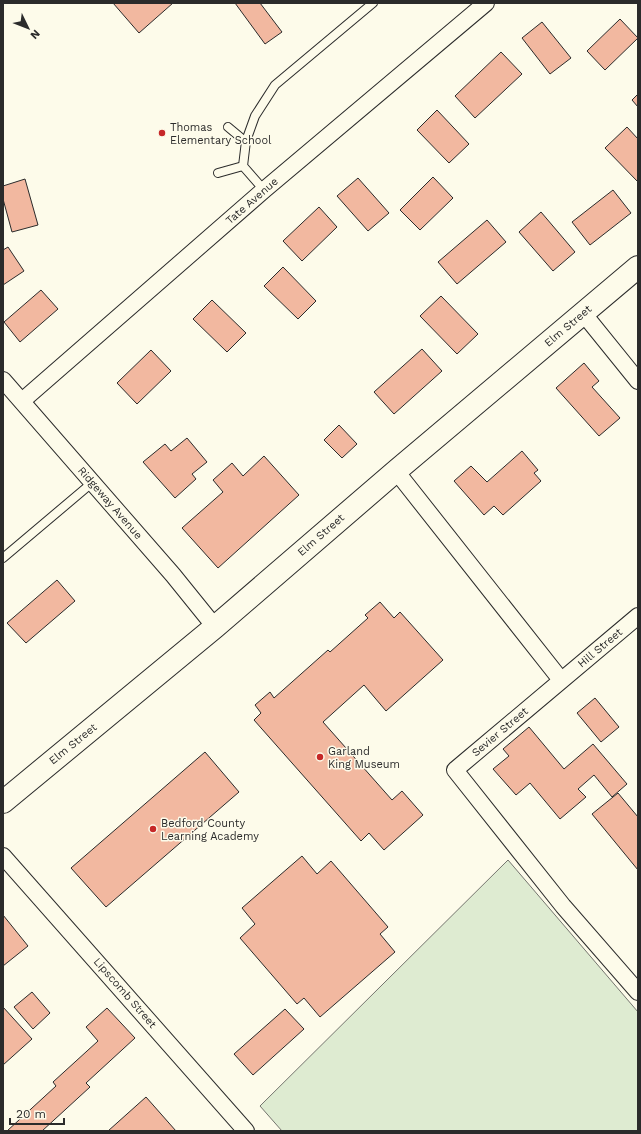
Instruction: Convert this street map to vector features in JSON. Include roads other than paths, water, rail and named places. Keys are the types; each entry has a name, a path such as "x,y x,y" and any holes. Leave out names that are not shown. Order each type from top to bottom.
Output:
{"main road":[{"name":"Elm Street","path":"3,802 215,627 396,470 638,267"}],"street":[{"name":"Tate Avenue","path":"22,401 264,190 486,3"},
{"path":"583,313 638,381"},
{"name":"Ridgeway Avenue","path":"3,380 174,575 215,627"},
{"path":"396,470 561,680"},
{"name":"Hill Street","path":"561,680 638,616"},
{"name":"Sevier Street","path":"561,680 455,770 563,906 638,992"},
{"name":"Lipscomb Street","path":"3,856 246,1131"}],"lane":[{"path":"264,190 243,166 246,142 255,116 275,85 372,3"},
{"path":"228,127 246,142"},
{"path":"218,173 243,166"},
{"path":"3,558 93,482"}],"place":[{"name":"Thomas Elementary School","path":"162,133"},
{"name":"Garland King Museum","path":"320,757"},
{"name":"Bedford County Learning Academy","path":"153,829"}]}
